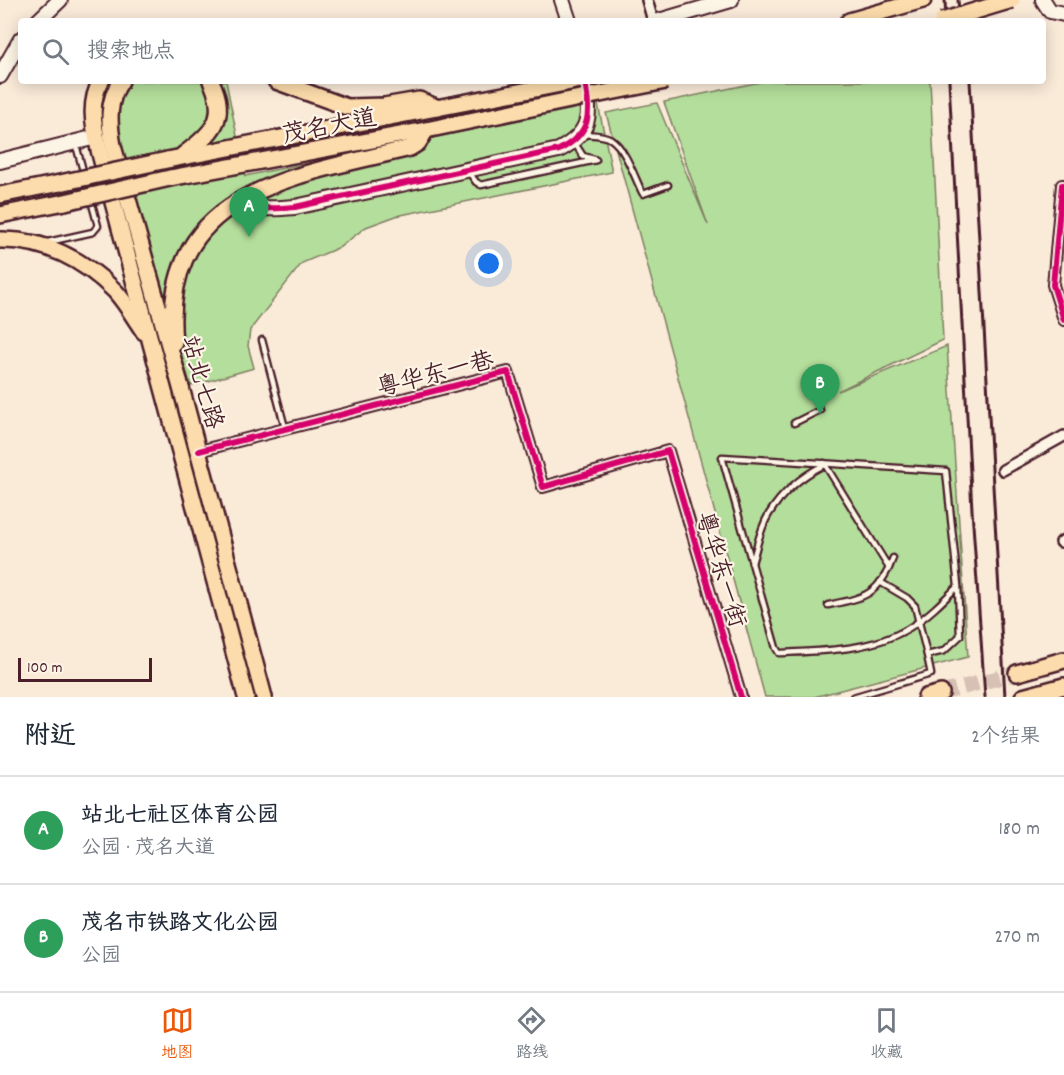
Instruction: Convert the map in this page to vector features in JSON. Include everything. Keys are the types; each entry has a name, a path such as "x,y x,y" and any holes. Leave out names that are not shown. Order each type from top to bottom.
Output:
{"main road":[{"path":"859,18 923,0"},
{"path":"952,18 1012,0"},
{"name":"站北七路","path":"100,84 93,104 96,137 246,697"},
{"name":"站北七路","path":"119,84 113,94 110,112 113,146 199,451 264,697"},
{"path":"173,159 203,140 216,124 219,102 212,84"},
{"path":"284,84 347,107 384,106 419,100 438,108"},
{"name":"茂名大道","path":"0,195 173,159 562,84"},
{"name":"茂名大道","path":"0,216 170,178 426,130 651,84"},
{"path":"180,384 173,314 175,291 188,253 199,235 214,219 236,201 254,191 301,175 410,148 418,143 426,130"},
{"path":"0,240 40,244 78,261 116,292 150,341"},
{"path":"200,525 217,520"},
{"path":"1017,673 1064,660"},
{"path":"238,665 255,661"},
{"path":"1023,696 1064,686"}],"street":[{"path":"41,18 60,0"},
{"path":"561,0 567,18"},
{"path":"647,0 652,18"},
{"path":"669,18 731,0"},
{"path":"1043,0 1050,11 1064,14"},
{"path":"0,76 18,44"},
{"path":"236,201 266,210 295,207 559,150 576,137 590,116 579,84"},
{"path":"0,161 96,137"},
{"path":"1064,185 1062,184 1053,285 1064,320"},
{"name":"粤华东一巷","path":"199,451 508,372 543,487 668,451"},
{"path":"1003,470 1064,436"},
{"name":"粤华东一街","path":"668,451 741,697"}],"lane":[{"path":"467,169 481,185 596,160 583,156 576,137 598,135 611,139 629,163 643,195 668,185"},
{"path":"40,244 97,229 98,223 75,142"},
{"path":"262,340 285,428"},
{"path":"794,423 820,410"},
{"path":"927,655 944,651 960,636 958,586 946,471 722,457 779,653 832,650 864,645 897,634 918,622 958,586"},
{"path":"752,563 768,514 795,484 824,464"},
{"path":"824,464 889,568"},
{"path":"828,605 866,596 874,591 893,558"},
{"path":"853,697 931,674 915,606 907,598 880,582"}],"green space":[{"path":"124,84 227,84 245,176 598,104 612,172 396,216 366,227 340,247 302,263 250,330 248,346 254,368 191,386 133,202 116,130 118,93"},
{"path":"751,84 930,84 943,340 838,391 947,346 968,657 814,697 765,697 606,113 657,103 708,225 664,102"}],"tunnel":[{"path":"941,693 1017,673"}],"railway":[{"path":"945,0 946,18"},
{"path":"958,0 960,18"},
{"path":"949,84 972,510 985,697"},
{"path":"970,84 1005,697"}],"cycle path":[{"path":"236,201 265,208 295,207 559,150 578,136 587,121 585,84"},
{"path":"1064,185 1062,185 1053,285 1064,320"},
{"path":"199,451 508,372 543,487 668,451 741,697"}],"place":[{"name":"站北七社区体育公园","path":"249,237"},
{"name":"茂名市铁路文化公园","path":"820,414"}]}
